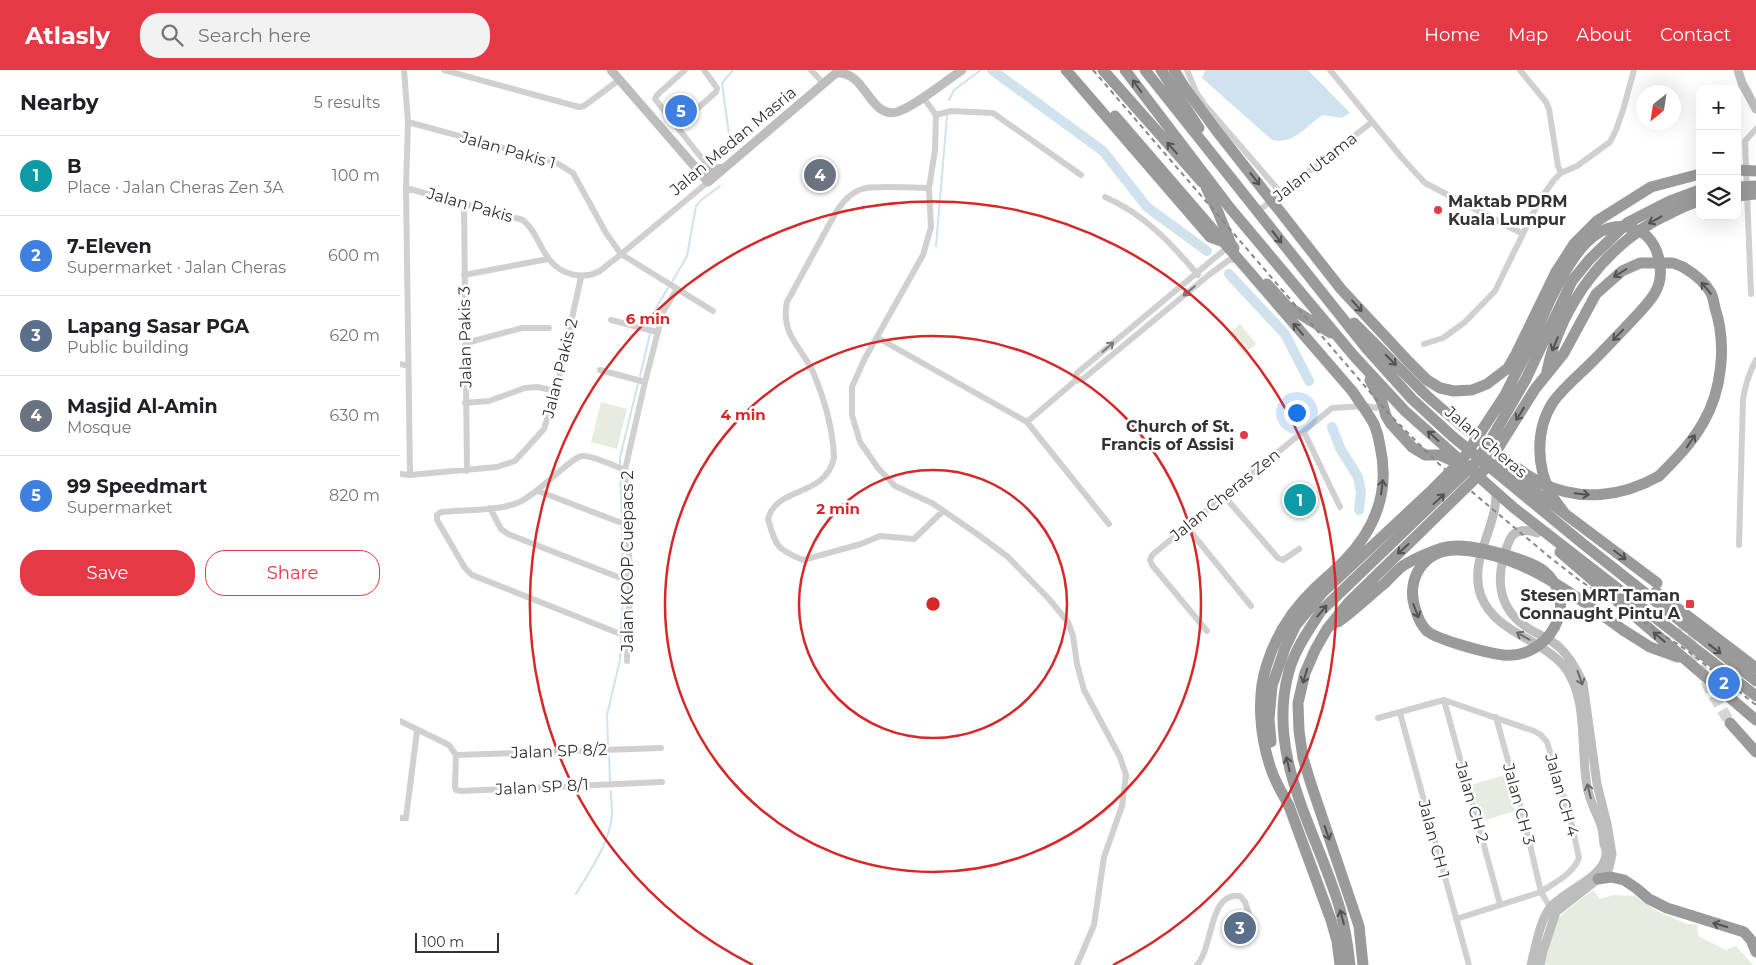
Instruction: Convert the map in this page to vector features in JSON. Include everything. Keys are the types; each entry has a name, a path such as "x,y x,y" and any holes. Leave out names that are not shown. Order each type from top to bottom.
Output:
{"highway":[{"path":"1067,70 1097,95"},
{"path":"1067,70 1210,237 1231,244"},
{"path":"1076,70 1353,392 1371,419 1379,440 1384,464 1383,487 1379,509 1364,535 1346,559 1300,604 1286,623 1266,665 1261,704 1261,722 1271,770 1289,806"},
{"path":"1103,70 1206,187 1230,208"},
{"path":"1125,70 1230,208"},
{"path":"1145,70 1237,186"},
{"path":"1161,70 1237,186"},
{"path":"1174,70 1216,130 1342,289 1427,380 1440,388 1454,392 1472,390 1486,384 1508,368 1556,272 1574,244 1597,221 1651,186 1696,175"},
{"path":"1741,170 1756,171"},
{"name":"Jalan Cheras","path":"1237,186 1367,349 1412,399 1452,436 1582,543 1756,681"},
{"path":"1206,187 1231,244 1287,306 1337,336"},
{"path":"1350,965 1347,936 1339,907 1288,766 1282,718 1289,671 1297,651 1321,611 1476,462 1490,442 1526,378 1572,281 1589,260 1627,222 1664,204 1696,192"},
{"path":"1741,196 1756,194"},
{"path":"1547,373 1552,350 1567,315 1584,286 1599,268 1612,254 1653,221 1696,203"},
{"name":"Jalan Cheras","path":"1230,208 1354,356 1405,410 1514,508 1756,696"},
{"path":"1340,965 1337,941 1331,920 1276,765 1269,710 1277,668 1296,625 1322,594 1463,459 1505,395 1550,300 1581,249 1593,236 1615,226 1624,226 1642,232 1650,238 1658,254 1661,275 1660,283 1651,300 1565,388 1545,417 1540,432 1539,447 1546,483 1552,496 1565,514"},
{"path":"1330,302 1457,422 1519,469 1540,482 1562,492 1606,495 1644,485 1659,476 1687,448 1703,422 1714,398 1720,372 1721,345 1718,317 1711,293 1694,274 1683,266 1673,263 1640,263 1622,271 1596,294 1564,353 1547,373 1485,469 1349,602 1327,629 1315,650 1305,674 1298,703 1299,731 1303,758 1359,926 1363,965"},
{"path":"1354,356 1380,397 1386,416 1391,424 1419,452 1425,455 1440,455 1470,469"},
{"path":"1452,436 1508,472 1657,583"},
{"path":"1514,508 1525,523 1756,720"},
{"path":"1327,629 1352,612 1404,566 1445,548 1476,547 1543,570 1552,580 1558,590 1559,618 1551,634 1535,648 1523,654 1502,655 1438,637 1427,631 1421,623 1412,600 1412,586 1416,573 1429,559 1444,551 1458,550 1490,555 1544,576 1552,580 1560,585 1650,647 1686,660"},
{"path":"1609,564 1627,571 1756,668"},
{"path":"1723,691 1743,700 1756,711"},
{"path":"1730,723 1756,752"},
{"path":"1598,879 1611,877 1624,880 1649,899 1667,908 1744,932 1751,940 1756,952"}],"street":[{"path":"404,70 408,122 406,188 410,475"},
{"path":"444,70 579,107 584,106 619,80"},
{"path":"611,70 708,182"},
{"path":"685,70 655,99 712,171"},
{"path":"699,107 716,92 717,88 704,70"},
{"path":"811,70 823,83"},
{"name":"Jalan Medan Masria","path":"621,254 727,167 836,73 842,71 856,79 876,104 888,112 895,112 902,110 923,97 962,70"},
{"path":"1187,70 1196,92 1210,112 1281,193"},
{"path":"1330,70 1425,183 1523,234"},
{"path":"1520,70 1546,102 1561,173"},
{"path":"1424,344 1443,338 1465,322 1495,291 1539,201 1554,180 1561,173 1583,162 1610,142 1623,110 1634,70"},
{"path":"1738,70 1742,83 1756,109"},
{"path":"923,97 936,114 935,150 929,188 931,226 923,255 864,360 852,387 852,415 860,442 878,468 896,486 932,503 1008,558 1068,622 1073,636 1077,664 1084,690 1120,757 1126,775 1122,806 1104,857 1094,925 1077,965"},
{"path":"936,114 951,111 993,113 1081,175"},
{"name":"Jalan Pakis 1","path":"408,122 555,162 566,167 577,180 606,233 621,254"},
{"name":"Jalan Utama","path":"1257,212 1372,122"},
{"path":"1751,294 1753,273 1748,223 1745,141 1756,129"},
{"path":"695,168 712,171 727,167"},
{"name":"Jalan Pakis","path":"406,188 464,202 522,220 531,227 548,259 556,268 581,277"},
{"path":"929,188 864,188 853,193 836,212 787,302 784,314 787,327 796,346 812,370 824,402 834,458 832,466 823,479 776,504 768,519 775,542 782,550 803,560 861,544 880,536 914,539 943,511"},
{"path":"1105,197 1134,212 1153,226 1202,280"},
{"name":"Jalan Pakis 3","path":"464,202 467,471"},
{"path":"1748,223 1756,223"},
{"path":"1075,381 1077,373 1231,244"},
{"path":"581,277 598,272 621,254 713,311"},
{"path":"464,275 548,259"},
{"path":"1026,422 1075,381 1083,380 1202,280 1229,260 1245,259"},
{"name":"Jalan Pakis 2","path":"400,474 410,475 496,468 515,461 544,429 556,391 581,277"},
{"name":"Jalan KOOP Cuepacs 2","path":"627,661 630,577 625,470 657,332 663,312 677,289"},
{"path":"611,320 657,332"},
{"path":"466,343 522,328 549,328"},
{"path":"878,338 1026,422 1109,524"},
{"path":"1739,546 1743,400 1745,384 1756,360"},
{"path":"400,364 408,366"},
{"path":"600,370 645,382"},
{"path":"466,403 489,401 525,388 537,387 556,391"},
{"path":"1368,406 1376,408 1380,397"},
{"path":"1368,406 1381,412 1391,424"},
{"name":"Jalan Cheras Zen","path":"1208,631 1152,565 1150,560 1157,550 1332,408 1368,406"},
{"path":"400,417 409,420"},
{"path":"1304,432 1340,507"},
{"path":"625,470 588,457 577,457 538,491 517,504 441,512 437,515 437,520 465,568 472,575 618,633 628,633"},
{"path":"538,491 619,522 628,522"},
{"path":"1496,493 1493,513 1479,563 1478,585 1481,596 1494,617 1540,646 1563,666 1577,694 1583,734 1587,786 1593,808 1601,826 1607,854 1602,866 1553,910 1543,922 1531,965"},
{"path":"1224,496 1278,558 1283,560 1299,550"},
{"path":"490,508 501,530 508,534 618,578 630,577"},
{"path":"1186,526 1251,606"},
{"path":"1537,533 1520,531 1512,535 1500,570 1500,586 1504,602 1521,623 1559,647 1577,669 1583,683 1596,784 1607,824 1612,854 1608,868 1598,879 1553,910 1540,965"},
{"path":"1378,718 1444,700"},
{"name":"Jalan CH 4","path":"1444,700 1496,717 1541,735 1547,742 1579,853 1576,865 1568,874 1541,892 1456,919"},
{"name":"Jalan CH 2","path":"1444,700 1500,904"},
{"name":"Jalan CH 1","path":"1400,713 1469,965"},
{"name":"Jalan CH 3","path":"1496,717 1523,815 1541,892 1553,910"},
{"path":"400,721 449,745 456,755"},
{"path":"403,818 418,731"},
{"path":"1586,771 1588,750 1592,746"},
{"name":"Jalan SP 8/2","path":"456,755 661,748"},
{"name":"Jalan SP 8/1","path":"456,755 455,787 456,790 461,791 662,782"},
{"path":"1197,965 1203,958 1214,918 1224,899 1229,896 1240,896 1245,902 1250,920"}],"shaded area":[{"path":"1240,324 1256,344 1244,354 1228,334"},
{"path":"601,402 627,409 617,449 591,442"},
{"path":"1504,775 1515,811 1482,821 1471,785"},
{"path":"1593,890 1600,899 1614,895 1635,896 1655,910 1687,924 1697,924 1698,936 1726,950 1736,946 1753,965 1541,965 1554,923 1567,910"}],"water":[{"path":"1205,70 1308,70 1350,113 1342,118 1323,115 1294,137 1280,141 1272,140 1202,78"}],"waterway":[{"path":"730,142 722,83 733,70"},
{"path":"949,100 954,90 981,70"},
{"path":"992,70 1103,151 1147,207 1207,251"},
{"path":"936,246 947,116"},
{"path":"672,282 687,256 696,206 720,186"},
{"path":"1229,274 1285,334 1309,381"},
{"path":"652,326 657,306 668,288"},
{"path":"640,376 650,334"},
{"path":"620,464 620,457 638,384"},
{"path":"1332,427 1340,448 1358,477 1361,492 1359,510"},
{"path":"620,471 622,519"},
{"path":"622,526 623,574"},
{"path":"621,629 624,583"},
{"path":"608,745 607,715 620,660 621,635"},
{"path":"609,755 610,781"},
{"path":"576,894 608,836 612,815 611,791"}],"tunnel":[{"path":"1681,620 1709,688 1730,723"}],"railway":[{"path":"1093,70 1388,413 1439,464 1579,580 1688,651 1756,705"}],"place":[{"name":"99 Speedmart","path":"681,111"},
{"name":"Masjid Al-Amin","path":"820,175"},
{"name":"Maktab PDRM Kuala Lumpur","path":"1438,210"},
{"name":"Church of St. Francis of Assisi","path":"1244,435"},
{"name":"B","path":"1300,500"},
{"name":"Stesen MRT Taman Connaught Pintu A","path":"1690,604"},
{"name":"7-Eleven","path":"1724,683"},
{"name":"Lapang Sasar PGA","path":"1240,928"}]}
